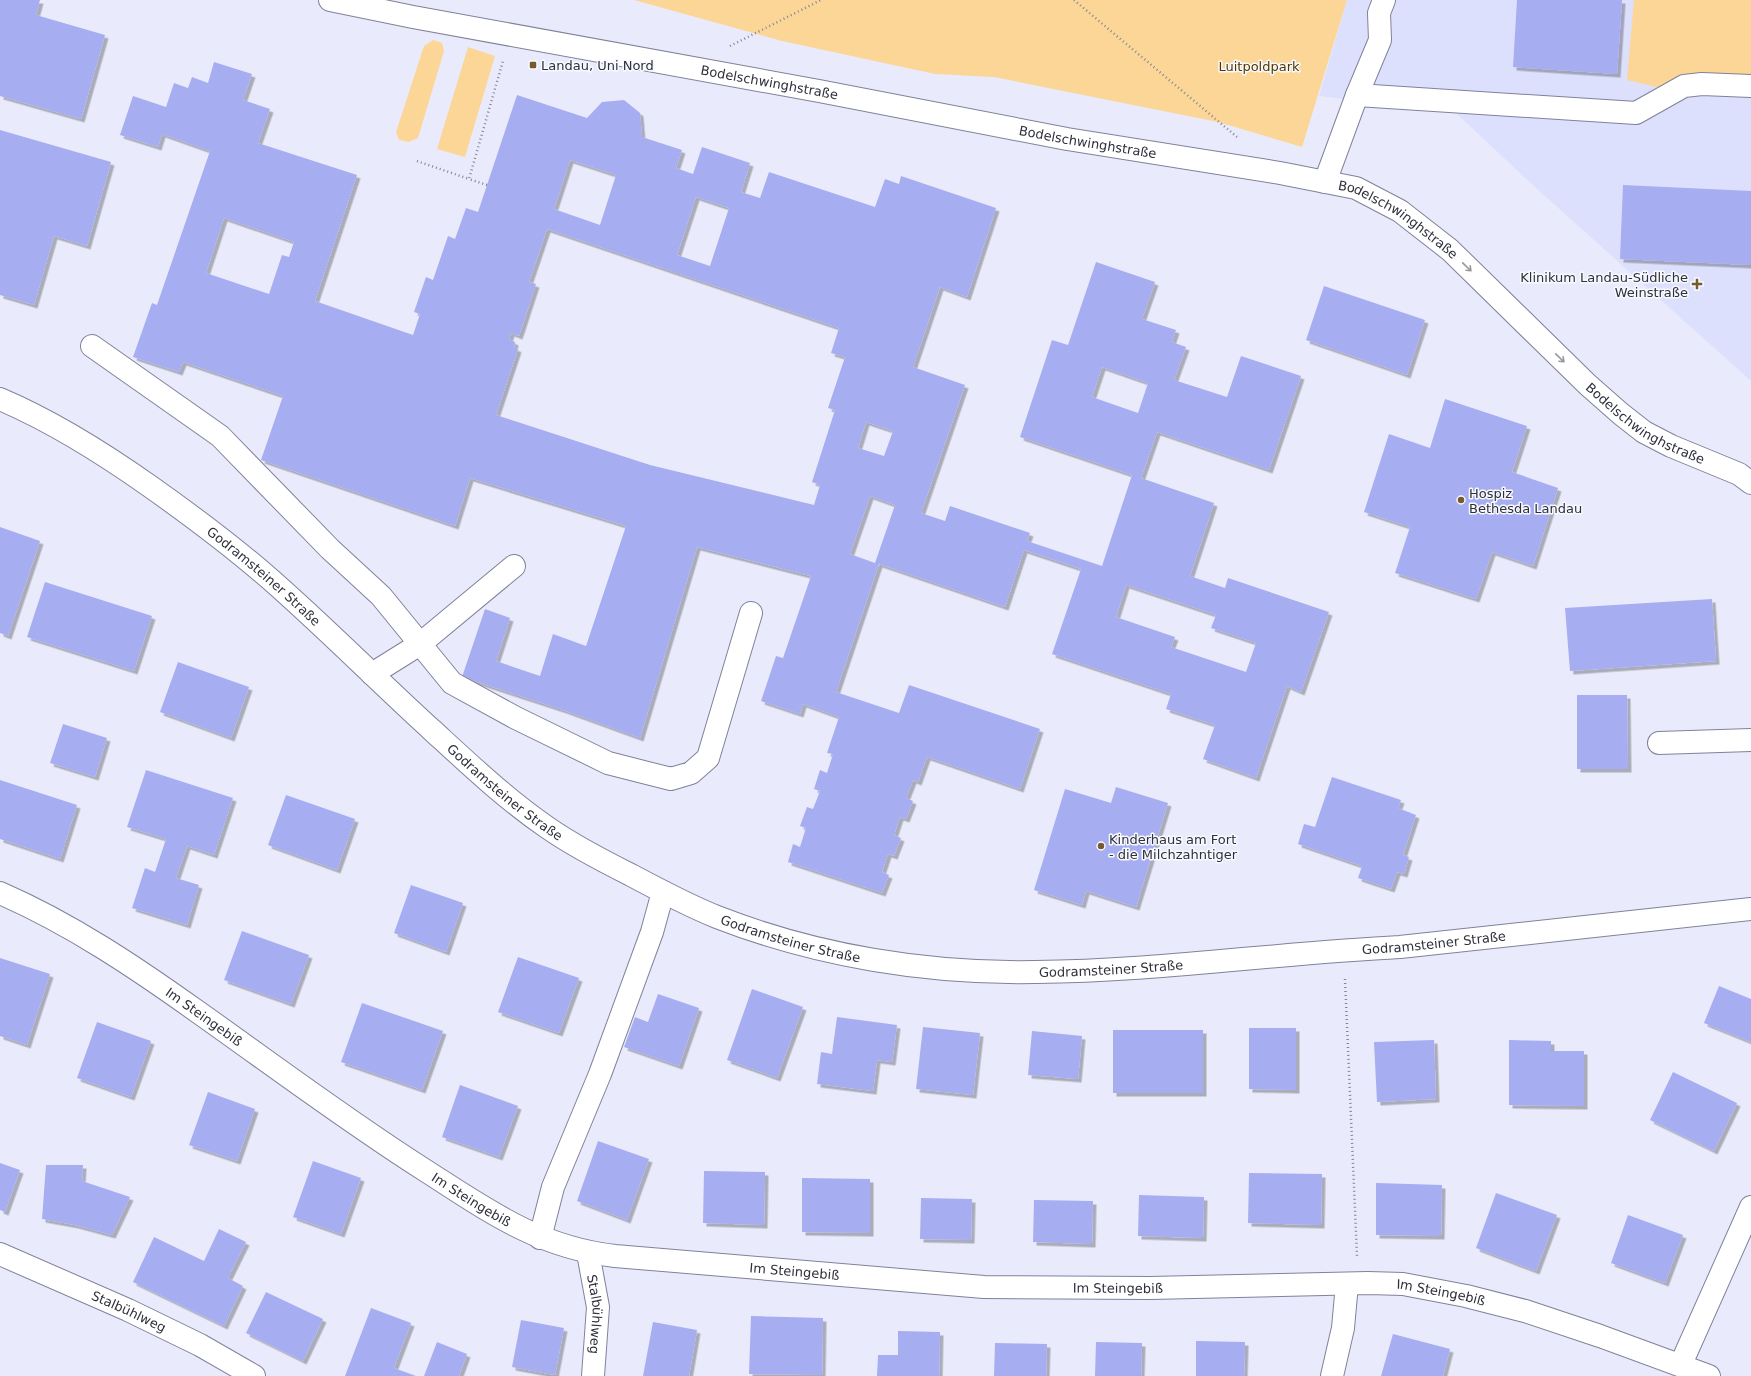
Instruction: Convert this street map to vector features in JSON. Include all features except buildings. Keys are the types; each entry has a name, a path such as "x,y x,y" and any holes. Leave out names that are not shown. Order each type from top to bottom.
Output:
{"street":[{"name":"Bodelschwinghstraße","path":"330,0 511,36 819,91 1075,140 1280,173 1356,188 1400,211 1450,250 1588,385 1644,432 1671,446 1739,474 1751,483"},
{"path":"1325,182 1357,95 1380,40 1379,12 1384,0"},
{"path":"1357,95 1636,113 1684,86 1702,84 1751,86"},
{"path":"92,346 220,436 330,549 381,596 452,683 516,718 608,763 670,779 691,773 708,758 751,613"},
{"name":"Godramsteiner Straße","path":"0,400 58,427 94,448 198,520 268,578 486,780 516,805 550,830 610,865 663,892 715,916 766,934 861,957 946,970 1028,972 1093,970 1343,950 1400,947 1751,909"},
{"path":"372,674 420,644 514,566"},
{"path":"1659,743 1751,740"},
{"path":"540,1238 553,1187 600,1074 652,932 663,892"},
{"name":"Im Steingebiß","path":"0,893 80,933 122,959 387,1146 503,1219 540,1238 588,1253 791,1272 984,1287 1150,1288 1404,1284 1466,1296 1554,1320 1681,1364 1709,1376"},
{"path":"1681,1364 1751,1207"},
{"name":"Stalbühlweg","path":"588,1253 598,1307 593,1376"},
{"name":"Stalbühlweg","path":"0,1254 128,1310 200,1345 254,1376"},
{"path":"1332,1376 1343,1328 1347,1284"}],"path":[{"path":"729,46 821,0"},
{"path":"1074,0 1238,138"},
{"path":"469,179 511,36"},
{"path":"417,161 487,185"},
{"path":"1343,950 1358,1259 1347,1284"}],"shaded area":[{"name":"Klinikum Landau-Südliche Weinstraße","path":"1347,0 1751,0 1751,381 1536,188 1456,113 1319,96"}],"green space":[{"name":"Luitpoldpark","path":"634,0 1347,0 1302,147 1218,122 994,77 935,74 782,41"},
{"path":"1634,0 1751,0 1751,76 1689,73 1661,88 1627,80"},
{"path":"433,40 442,43 444,51 418,138 409,142 399,140 396,132 424,46"},
{"path":"468,47 495,56 465,157 437,149"}],"place":[{"name":"Landau, Uni Nord","path":"533,65"},
{"name":"Klinikum Landau-Südliche Weinstraße","path":"1697,284"},
{"name":"Hospiz Bethesda Landau","path":"1461,500"},
{"name":"Kinderhaus am Fort - die Milchzahntiger","path":"1101,846"}]}
